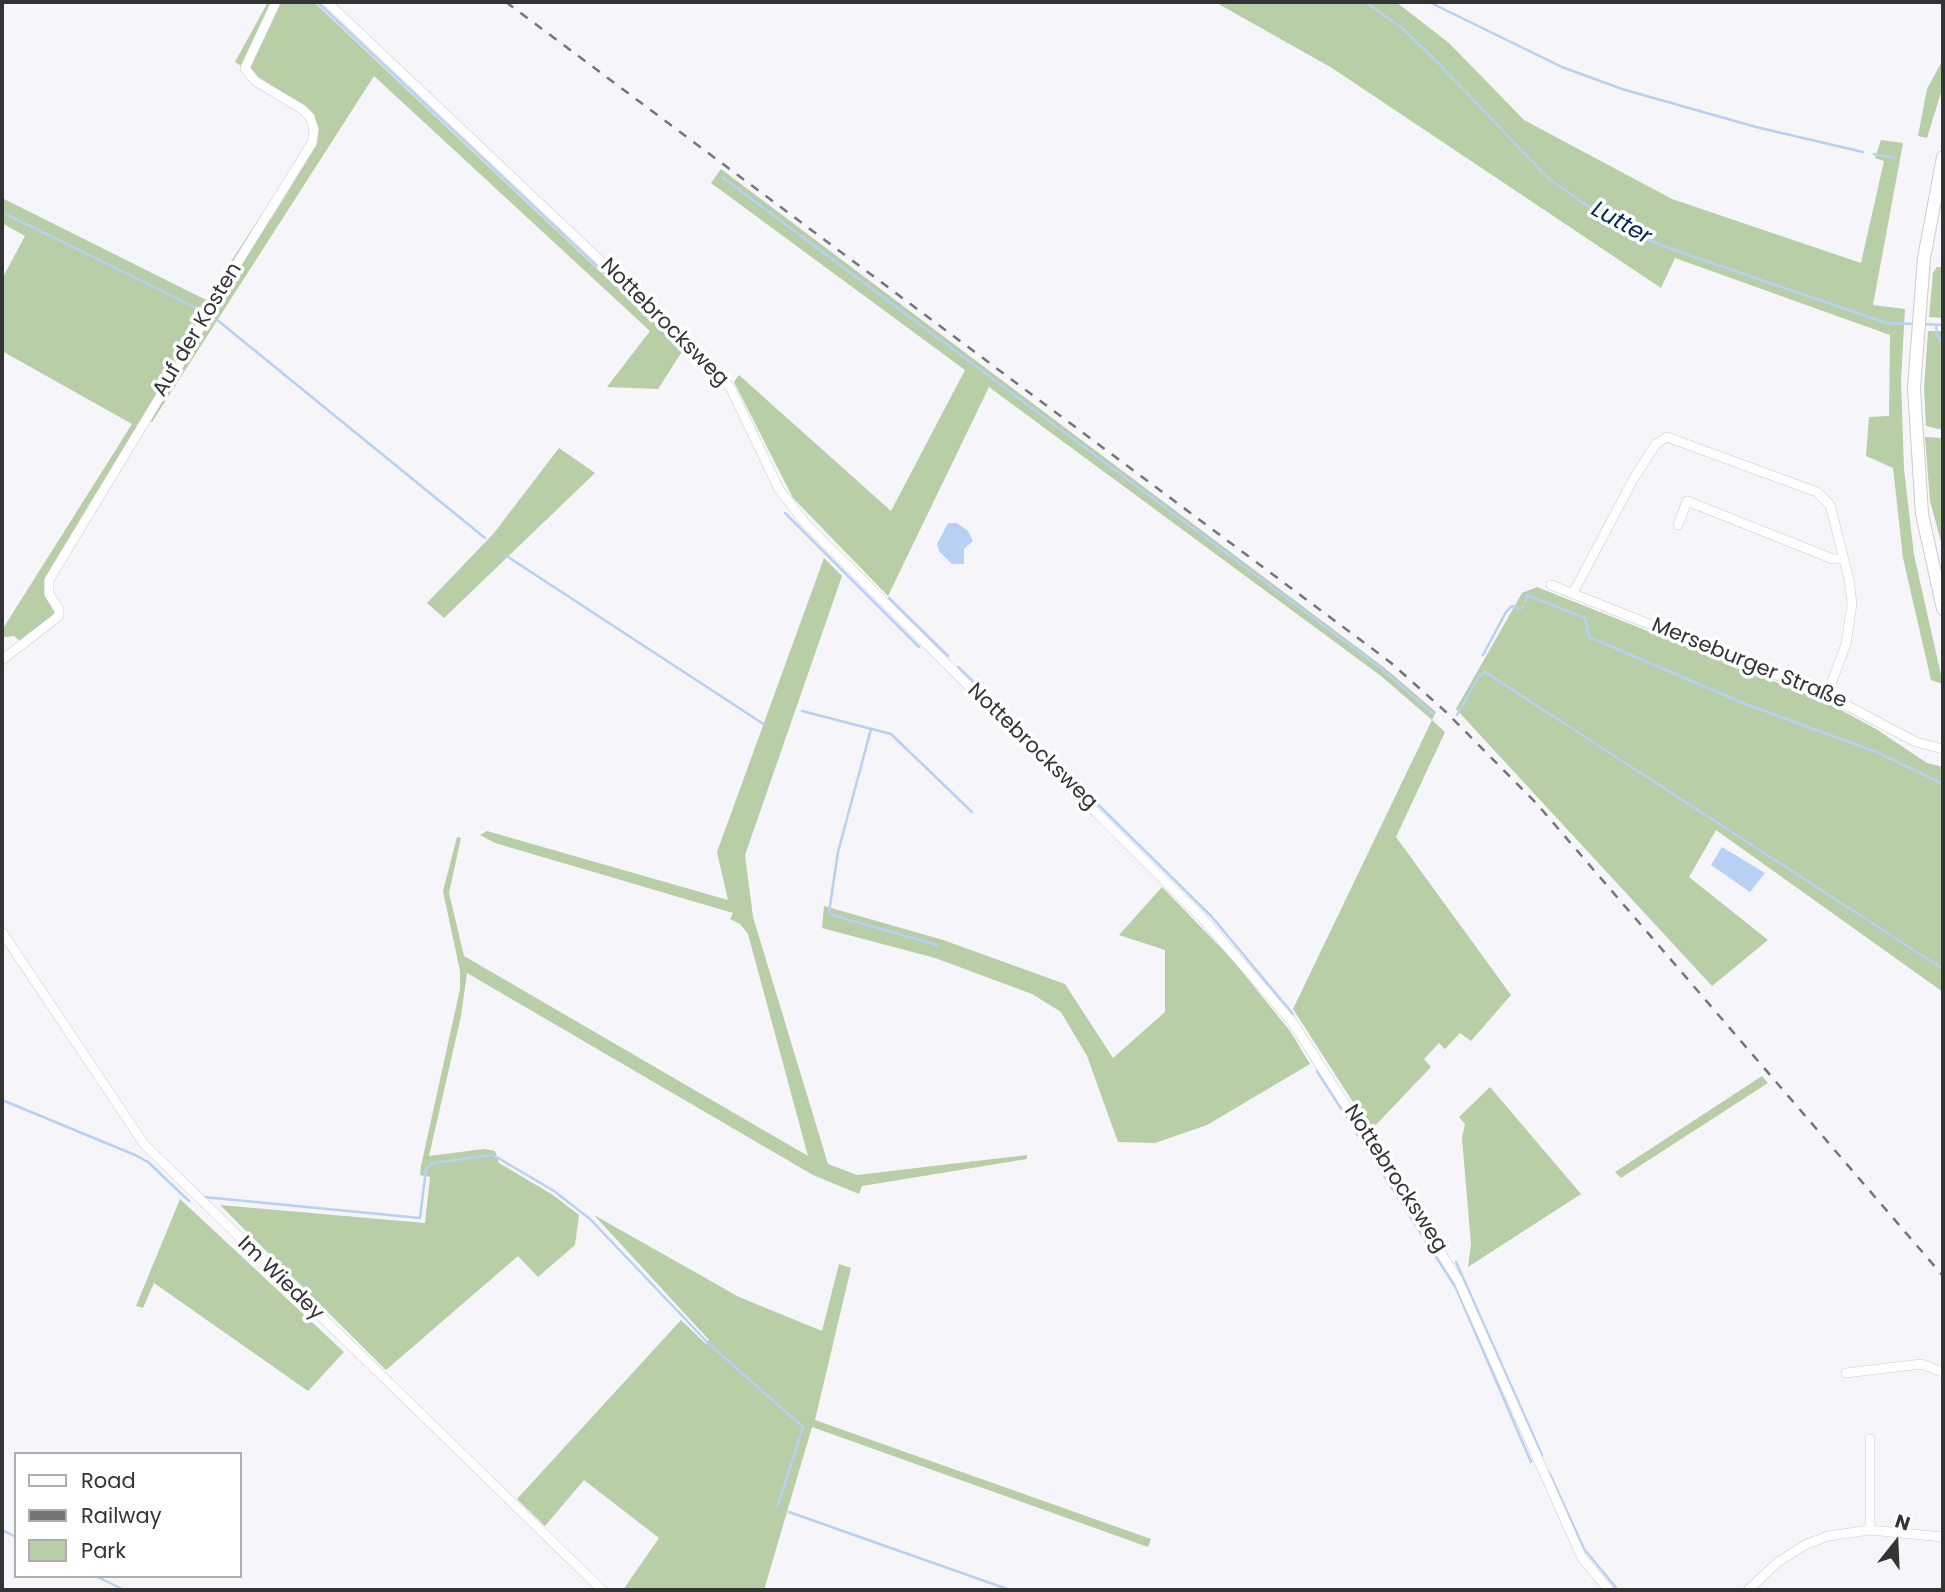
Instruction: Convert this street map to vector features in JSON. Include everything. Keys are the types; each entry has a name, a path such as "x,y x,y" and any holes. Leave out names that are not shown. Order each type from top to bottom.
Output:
{"main road":[{"path":"1943,157 1918,307 1914,431 1920,503 1943,609"}],"street":[{"name":"Auf der Kosten","path":"2,660 59,616 60,610 49,594 50,580 193,342 210,307 312,143 314,130 310,117 302,109 255,81 245,68 276,2"},
{"name":"Nottebrocksweg","path":"327,2 715,369 731,389 786,500 805,523 1204,920 1293,1023 1458,1280 1582,1558 1609,1590"},
{"path":"1573,593 1634,478 1656,444 1667,437 1817,492 1830,505 1849,579 1851,625 1827,695"},
{"path":"1678,524 1687,501 1833,559 1844,559"},
{"name":"Merseburger Straße","path":"1551,585 1827,695 1916,742 1943,749"},
{"name":"Im Wiedey","path":"2,932 144,1144 602,1590"},
{"path":"1846,1373 1921,1364 1943,1372"},
{"path":"1870,1439 1870,1530"},
{"path":"1748,1590 1778,1562 1805,1545 1848,1531 1870,1530 1943,1537"}],"green space":[{"path":"268,2 314,2 683,350 658,389 607,387 650,331 374,76 152,422 145,418 47,580 55,609 53,616 21,642 14,636 3,637 2,630 132,424 2,351 2,279 25,236 2,223 2,198 206,300 262,214 271,219 317,144 318,130 313,116 304,106 235,62"},
{"path":"1215,2 1396,2 1449,43 1524,120 1672,199 1861,263 1884,161 1875,158 1881,140 1903,143 1873,305 1905,309 1901,380 1904,469 1914,555 1943,684 1931,680 1903,558 1893,468 1866,456 1869,417 1889,416 1890,335 1675,258 1661,288 1332,68"},
{"path":"1943,59 1943,86 1927,138 1918,136 1927,89"},
{"path":"721,169 1386,669 1436,712 1432,720 1381,676 989,387 888,596 793,498 734,382 739,375 891,511 965,370 711,183"},
{"path":"1937,267 1943,267 1943,318 1929,317 1933,273"},
{"path":"1928,331 1943,331 1943,430 1926,426 1924,388"},
{"path":"1925,437 1943,438 1943,549 1930,501"},
{"path":"559,448 595,473 444,618 427,603 494,533"},
{"path":"824,558 842,576 745,855 753,917 828,1164 857,1175 1027,1155 1027,1159 862,1186 859,1194 813,1175 467,973 461,1016 429,1156 484,1149 495,1151 499,1163 553,1195 579,1215 575,1245 538,1277 518,1256 386,1370 220,1205 425,1223 430,1177 420,1175 421,1166 460,989 460,971 443,891 457,837 461,838 449,893 464,956 808,1156 748,934 740,924 730,919 733,913 495,843 480,835 487,831 728,900 717,852"},
{"path":"1537,587 1826,702 1876,729 1927,763 1943,767 1943,992 1716,830 1689,877 1768,940 1712,986 1456,709 1522,593"},
{"path":"1432,720 1445,732 1396,837 1511,995 1471,1041 1460,1033 1445,1049 1439,1043 1424,1059 1431,1067 1371,1130 1293,1009"},
{"path":"1162,887 1231,958 1290,1031 1310,1064 1207,1125 1155,1143 1118,1142 1087,1056 1061,1012 1032,994 935,958 822,928 824,906 943,940 1065,984 1113,1058 1165,1012 1165,950 1119,935"},
{"path":"1762,1076 1768,1083 1621,1178 1615,1172"},
{"path":"1490,1087 1581,1194 1468,1267 1471,1244 1462,1138 1465,1124 1459,1117"},
{"path":"180,1199 344,1352 308,1391 154,1283 143,1308 136,1306"},
{"path":"594,1215 739,1297 822,1331 839,1264 851,1268 815,1420 1151,1539 1148,1547 812,1427 764,1590 623,1590 659,1538 584,1480 545,1526 517,1499 681,1320 706,1344 709,1340"}],"water":[{"path":"948,523 957,523 968,531 973,541 964,549 964,564 952,564 939,551 937,544"},
{"path":"1722,847 1765,873 1750,892 1711,865"}],"waterway":[{"path":"317,2 679,344"},
{"name":"Lutter","path":"1365,2 1401,27 1548,178 1610,222 1663,246 1886,323 1915,324"},
{"path":"1429,2 1562,67 1622,89 1756,127 1863,152"},
{"path":"1874,154 1894,158"},
{"path":"722,177 1382,669 1433,714"},
{"path":"2,212 198,309"},
{"path":"216,319 485,538"},
{"name":"Lutter","path":"1922,324 1943,325"},
{"path":"1936,325 1937,336 1943,342"},
{"path":"785,513 919,647"},
{"path":"505,555 765,725"},
{"path":"1942,555 1943,559"},
{"path":"1525,601 1527,595 1585,618 1589,637 1743,703 1879,753 1943,784"},
{"path":"889,598 948,656"},
{"path":"1483,655 1506,612 1512,606 1520,609 1523,606"},
{"path":"958,667 980,688"},
{"path":"1457,715 1479,676 1485,672 1943,969"},
{"path":"991,699 1212,917 1293,1014"},
{"path":"802,711 891,734 972,812"},
{"path":"871,729 838,852 829,912 937,945"},
{"path":"1317,1071 1456,1288 1531,1462"},
{"path":"2,1100 148,1162 189,1201"},
{"path":"204,1197 420,1218 426,1169 433,1163 493,1155 554,1191 590,1219 709,1344 803,1427 777,1508"},
{"path":"1406,1187 1448,1248"},
{"path":"1456,1262 1542,1455"},
{"path":"1549,1472 1584,1549 1618,1590"},
{"path":"789,1512 1010,1590"},
{"path":"2,1530 14,1536"},
{"path":"100,1578 124,1590"}],"railway":[{"path":"506,2 1390,662 1446,712 1537,804 1943,1276"}]}
